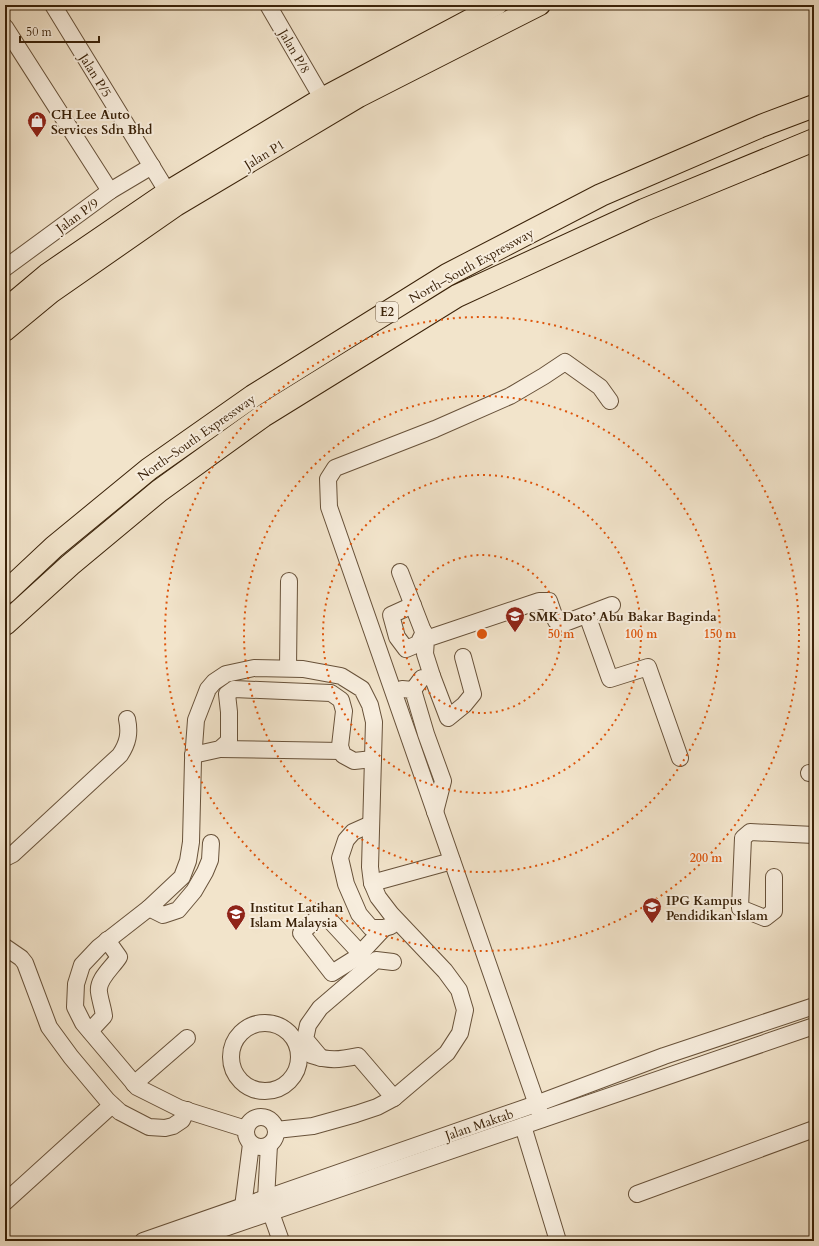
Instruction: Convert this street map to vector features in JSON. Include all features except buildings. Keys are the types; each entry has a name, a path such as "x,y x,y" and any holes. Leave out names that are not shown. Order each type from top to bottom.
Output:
{"highway":[{"name":"North–South Expressway","path":"5,593 54,547 149,469 253,396 447,275 601,195 760,126 814,106"},
{"name":"North–South Expressway","path":"5,624 70,565 159,491 263,416 457,296 644,210 814,140"}],"main road":[{"name":"Jalan P1","path":"5,330 172,199 322,98 496,5"},
{"name":"Jalan P1","path":"5,309 48,274 172,199 359,97 540,5"}],"street":[{"name":"Jalan P/5","path":"53,5 172,199"},
{"name":"Jalan P/8","path":"268,5 322,98"},
{"path":"5,27 110,191"},
{"name":"Jalan P/9","path":"5,268 110,191 152,166"},
{"path":"542,1119 329,507 328,479 335,468 435,429 510,396 565,362 600,387 610,401"},
{"path":"400,572 425,636 425,654 448,718 464,705 473,694 463,657"},
{"path":"288,668 289,581"},
{"path":"413,605 391,615 397,637 406,649 418,644 425,636 539,602 549,601 556,621 562,624 612,605"},
{"path":"587,615 610,680 648,667 680,758"},
{"path":"245,1213 249,1136 250,1122 253,1119 262,1117 274,1124 276,1130 275,1138 269,1145 256,1147 249,1136 179,1108 137,1088 90,1031 75,1007 76,984 82,965 98,947 149,908 182,877 188,861 191,842 193,755 196,720 208,689 214,682 226,674 254,668 303,669 341,676 362,689 370,705 374,722 370,867 372,883 378,897 450,977 459,990 465,1010 460,1033 447,1053 394,1098 377,1107 334,1121 313,1126 276,1130"},
{"path":"412,690 422,678 432,676"},
{"path":"220,749 229,741 229,712 227,694 234,688 331,694 341,700 344,712 340,746 343,755 354,761 373,759"},
{"path":"392,688 412,690"},
{"path":"412,690 443,781 435,812"},
{"path":"5,858 13,854 47,824 120,755 126,747 129,737 127,719"},
{"path":"193,755 220,749 341,751"},
{"path":"371,824 353,832 346,840 340,858 346,884 359,914 371,928 384,928 400,923"},
{"path":"774,877 774,911 765,918 740,908 743,838 750,832 814,836"},
{"path":"149,908 163,915 178,910 194,891 205,872 210,860 211,843"},
{"path":"372,883 452,862"},
{"path":"322,1058 305,1039 308,1025 320,1008 364,960 384,928"},
{"path":"90,1031 104,1016 99,990 103,978 119,957 107,940"},
{"path":"5,947 21,958 25,963 49,1027 71,1057 112,1105 120,1112 149,1127 165,1128 173,1126 182,1120 187,1110"},
{"path":"364,960 393,962"},
{"name":"Jalan Maktab","path":"269,1205 664,1056 814,1006"},
{"path":"263,1023 275,1024 286,1030 294,1039 299,1050 298,1067 296,1073 288,1083 279,1089 264,1091 255,1090 244,1085 236,1076 232,1065 231,1053 234,1041 242,1032 252,1025 263,1023"},
{"name":"Jalan Maktab","path":"143,1241 245,1213 523,1126 814,1026"},
{"path":"134,1084 187,1038"},
{"path":"299,1050 322,1058 336,1060 358,1056 394,1098"},
{"path":"262,1117 264,1091"},
{"path":"5,1202 112,1105"},
{"path":"523,1126 558,1241"},
{"path":"637,1194 814,1129"},
{"path":"269,1145 269,1205 282,1241"},
{"name":"Jalan Maktab","path":"187,1241 245,1213"}],"place":[{"name":"CH Lee Auto Services Sdn Bhd","path":"37,138"},
{"name":"SMK Dato’ Abu Bakar Baginda","path":"515,633"},
{"name":"IPG Kampus Pendidikan Islam","path":"652,924"},
{"name":"Institut Latihan Islam Malaysia","path":"236,931"}]}
